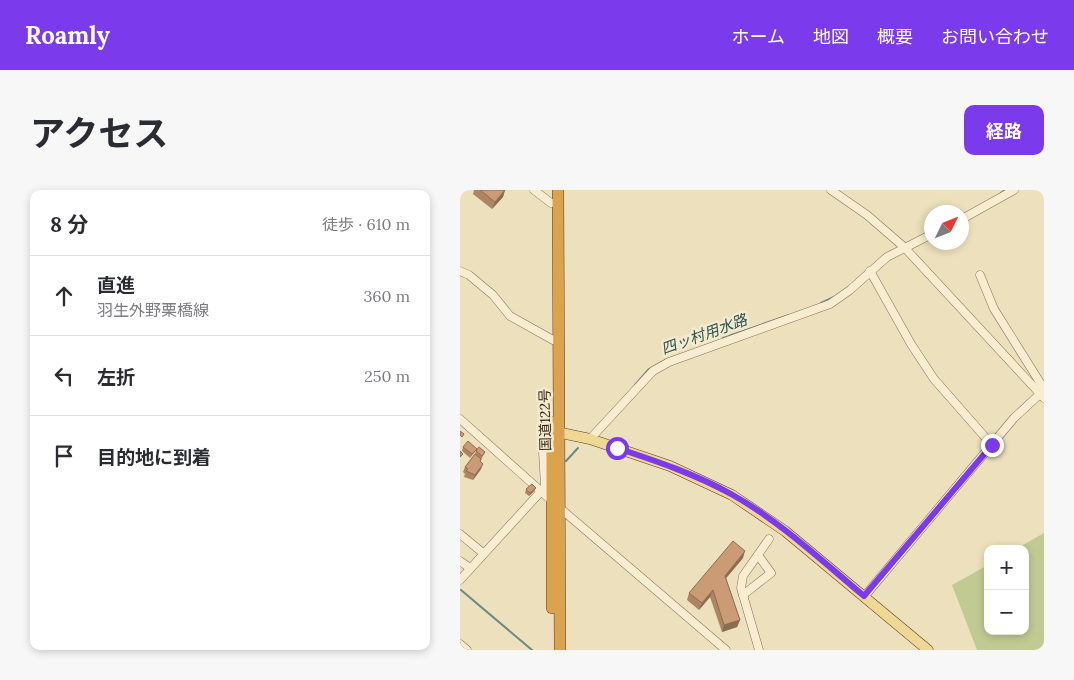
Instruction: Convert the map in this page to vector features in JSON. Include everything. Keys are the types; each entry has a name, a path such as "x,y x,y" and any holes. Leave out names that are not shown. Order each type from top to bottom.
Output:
{"highway":[{"name":"国道122号","path":"551,190 560,650"},
{"name":"国道122号","path":"556,432 558,190"},
{"name":"国道122号","path":"552,650 557,505"}],"main road":[{"path":"556,432 590,439 670,466 732,495 786,531 928,650"}],"street":[{"path":"534,190 551,203"},
{"path":"831,190 868,215 904,247 1043,394"},
{"path":"969,215 1014,190"},
{"path":"590,439 653,371 669,362 830,304 850,290 887,257 924,238"},
{"path":"460,271 469,275 494,295 510,316 553,340"},
{"path":"870,271 910,344 934,379 992,445"},
{"path":"980,274 994,309 1043,394"},
{"path":"864,596 1014,418 1043,394"},
{"path":"460,419 540,491 726,650"},
{"path":"460,580 545,487 542,433 544,431 556,432"},
{"path":"460,534 483,554"},
{"path":"759,650 741,588 743,576 769,538"},
{"path":"743,595 771,573 758,555"},
{"path":"460,561 470,568"},
{"path":"460,644 467,650"}],"green space":[{"path":"1044,533 1044,650 977,650 952,585 984,567 984,635 1029,635 1029,545 1023,545"}],"building":[{"path":"480,190 505,190 495,202"},
{"path":"468,441 477,449 472,454 463,447"},
{"path":"479,447 485,452 482,456 476,451"},
{"path":"475,454 481,459 480,461 483,464 475,475 466,471 468,469 465,467"},
{"path":"532,484 536,488 530,493 526,489"},
{"path":"733,541 745,551 725,576 740,620 724,625 713,590 702,603 689,593"}],"waterway":[{"name":"四ッ村用水路","path":"997,196 1005,190"},
{"name":"四ッ村用水路","path":"821,303 834,297"},
{"name":"四ッ村用水路","path":"723,338 789,315"},
{"name":"四ッ村用水路","path":"635,385 649,369 667,359"},
{"name":"四ッ村用水路","path":"566,461 578,448"},
{"name":"四ッ村用水路","path":"461,590 532,650"}],"route":[{"path":"617,448 670,466 732,495 786,531 864,596 992,445"}]}
